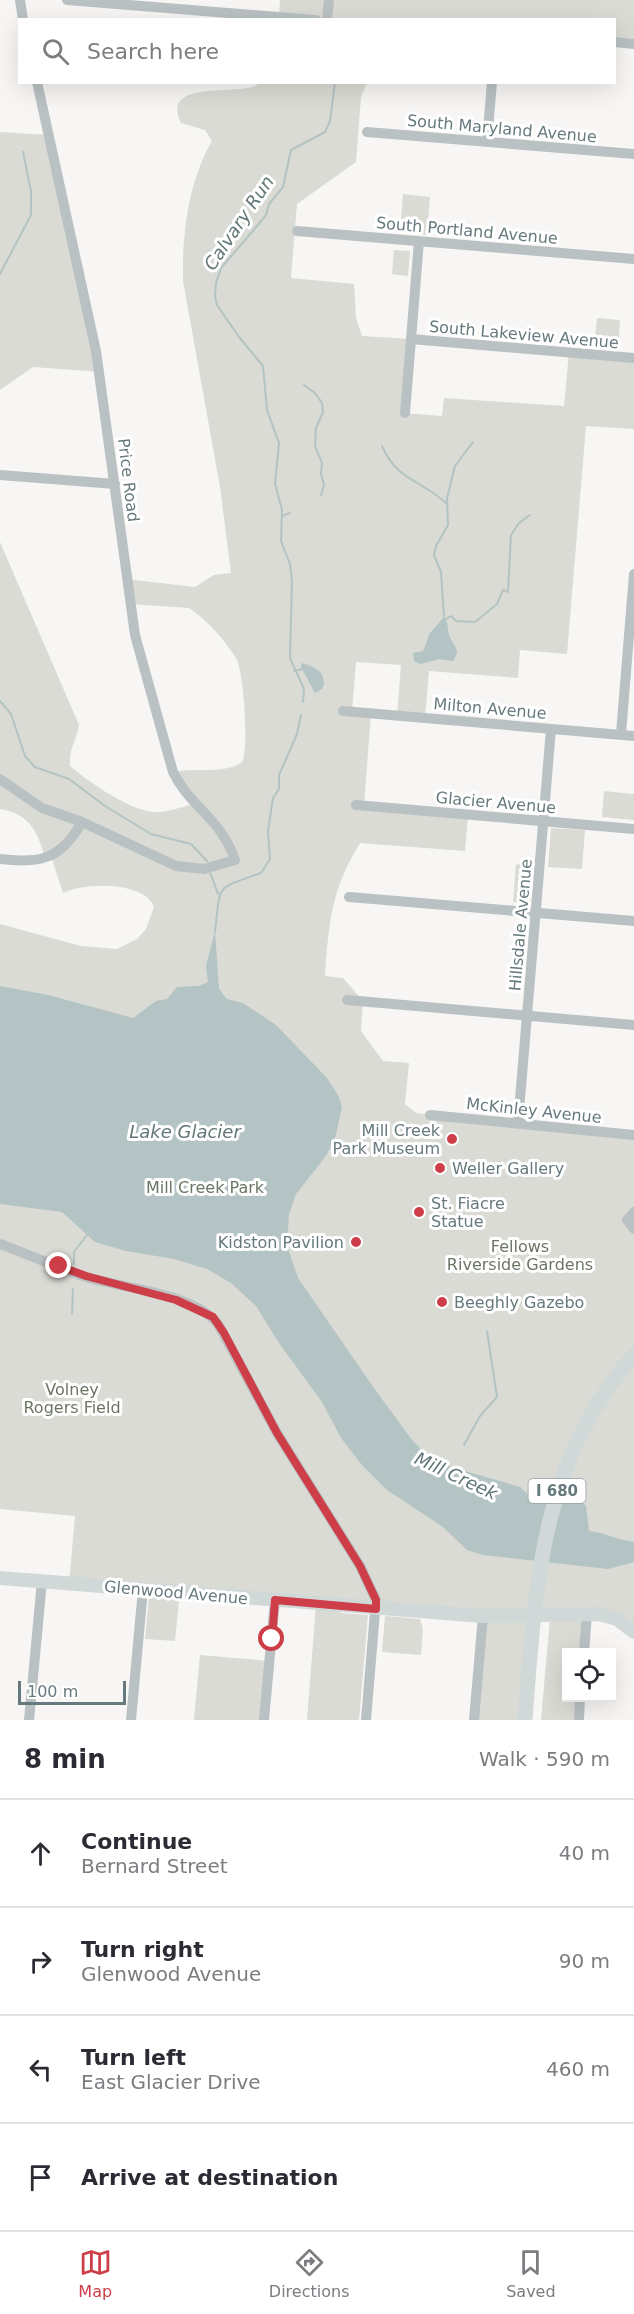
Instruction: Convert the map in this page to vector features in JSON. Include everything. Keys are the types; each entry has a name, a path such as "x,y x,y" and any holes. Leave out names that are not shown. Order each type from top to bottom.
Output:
{"highway":[{"name":"I 680","path":"525,1720 537,1588 548,1521 558,1486 579,1434 597,1401 634,1355"}],"main road":[{"name":"Glenwood Avenue","path":"0,1578 483,1616 587,1614 610,1616 634,1632"}],"street":[{"path":"20,0 23,18"},
{"path":"67,0 291,18"},
{"path":"327,18 328,0"},
{"path":"616,42 634,44"},
{"name":"Price Road","path":"37,84 96,351 135,635 172,772 181,786 222,831 234,860 204,869 176,866 82,822"},
{"path":"487,142 492,84"},
{"name":"South Maryland Avenue","path":"367,132 634,154"},
{"name":"South Portland Avenue","path":"297,231 634,259"},
{"path":"405,413 419,241"},
{"name":"South Lakeview Avenue","path":"411,339 634,358"},
{"path":"0,475 115,484"},
{"path":"621,734 631,645 634,574"},
{"name":"Milton Avenue","path":"343,711 634,736"},
{"name":"Hillsdale Avenue","path":"518,1123 551,729"},
{"path":"0,779 28,801 53,813 82,822 70,841 45,858 26,862 0,859"},
{"name":"Glacier Avenue","path":"356,805 634,829"},
{"path":"349,897 634,921"},
{"path":"347,999 634,1025"},
{"name":"McKinley Avenue","path":"430,1115 634,1134"},
{"path":"634,1212 627,1220 634,1229"},
{"path":"0,1244 86,1276 176,1300 213,1317 228,1339 277,1433 360,1566 376,1600 366,1720"},
{"path":"29,1720 42,1581"},
{"path":"131,1720 143,1589"},
{"path":"264,1720 275,1600"},
{"path":"584,1648 587,1614"},
{"path":"474,1720 483,1616"},
{"path":"579,1720 580,1702"}],"green space":[{"path":"280,0 634,0 634,44 616,42 616,18 279,17"},
{"name":"Mill Creek Park","path":"258,84 367,84 361,97 356,162 297,204 291,278 354,284 356,318 362,336 411,339 405,413 442,416 444,398 564,406 569,352 634,358 634,429 586,426 567,654 520,650 518,678 429,671 425,718 397,715 401,665 356,662 352,711 371,713 364,806 468,815 465,851 360,843 337,891 330,923 325,976 343,978 363,1001 361,1031 383,1061 409,1063 405,1104 416,1113 634,1135 634,1632 587,1614 584,1648 562,1648 562,1702 580,1702 579,1720 541,1720 550,1618 534,1615 525,1720 474,1720 483,1616 341,1607 341,1613 368,1615 359,1720 307,1720 316,1604 69,1584 75,1516 0,1509 0,924 81,946 117,949 137,939 146,929 154,907 148,898 127,888 85,887 63,893 51,856 45,858 31,825 18,815 0,809 0,542 79,725 70,755 70,766 100,788 126,803 150,812 160,812 196,803 173,772 218,770 242,762 245,742 245,710 236,658 215,630 189,608 129,604 126,579 195,587 214,575 231,573 220,487 183,281 188,209 197,174 212,141 205,130 181,123 177,109 182,99 192,94 237,89"},
{"path":"0,132 49,135 100,372 33,367 0,390"},
{"path":"403,194 430,197 427,235 400,232"},
{"path":"394,250 410,251 408,276 392,274"},
{"path":"597,318 620,320 618,349 594,347"},
{"path":"604,791 634,794 634,820 602,817"},
{"path":"551,828 585,830 582,869 548,867"},
{"path":"516,864 533,865 530,904 513,902"},
{"path":"149,1597 179,1600 175,1641 145,1639"},
{"path":"385,1616 420,1619 423,1629 421,1655 382,1652"},
{"path":"200,1655 270,1661 264,1720 194,1720"}],"water":[{"path":"444,617 449,635 457,650 456,657 453,661 439,659 420,664 414,661 413,653 423,651 430,633"},
{"path":"302,663 320,672 324,679 322,689 315,693 301,667"},
{"name":"Lake Glacier","path":"215,931 219,989 227,999 243,1003 276,1025 327,1078 338,1095 342,1107 336,1135 326,1156 296,1194 289,1214 287,1246 298,1278 376,1391 412,1440 425,1453 441,1464 520,1487 533,1499 544,1500 560,1494 579,1499 586,1506 589,1531 634,1542 634,1562 608,1569 483,1555 467,1550 443,1527 387,1490 362,1465 341,1438 322,1402 279,1343 256,1306 231,1283 207,1269 174,1259 126,1251 95,1242 62,1212 0,1204 0,986 48,995 133,1018 156,1001 167,999 177,987 199,986 208,982 206,966"}],"waterway":[{"name":"Calvary Run","path":"303,702 304,689 290,658 292,581 290,564 281,541 282,510 275,484 279,443 267,410 263,366 217,305 215,296 221,268 266,215 269,204 283,187 291,150 325,132 330,121 335,84"},
{"path":"0,274 31,215 31,191 23,152"},
{"path":"304,385 315,393 322,403 323,412 316,428 315,446 322,463 321,474 324,485 321,495"},
{"path":"444,617 441,572 434,555 436,546 448,525 447,498 455,466 473,442"},
{"path":"382,446 395,467 447,504"},
{"path":"282,516 290,513"},
{"path":"446,619 451,616 456,621 475,622 497,604 503,590 508,592 511,535 519,523 530,515"},
{"name":"Calvary Run","path":"294,671 302,669"},
{"path":"0,701 11,714 25,756 35,767 69,779 105,806 151,834 191,844 207,861"},
{"name":"Calvary Run","path":"215,932 218,904 223,890 235,882 261,873 270,859 268,831 273,798 279,789 279,775 297,734 301,715"},
{"path":"210,872 218,894"},
{"path":"74,1264 74,1252 87,1235"},
{"path":"72,1314 73,1289"},
{"path":"464,1445 480,1416 497,1397 487,1331"}],"place":[{"name":"Mill Creek Park Museum","path":"452,1139"},
{"name":"Weller Gallery","path":"440,1168"},
{"name":"St. Fiacre Statue","path":"419,1212"},
{"name":"Kidston Pavilion","path":"356,1242"},
{"name":"Beeghly Gazebo","path":"442,1302"}],"route":[{"path":"59,1266 86,1276 176,1300 213,1317 224,1333 277,1433 368,1580 376,1600 376,1609 275,1600 272,1639"}],"park label":[{"name":"Fellows Riverside Gardens","path":"520,1255"},
{"name":"Volney Rogers Field","path":"72,1398"}],"water label":[{"name":"Mill Creek","path":"456,1476"}]}
